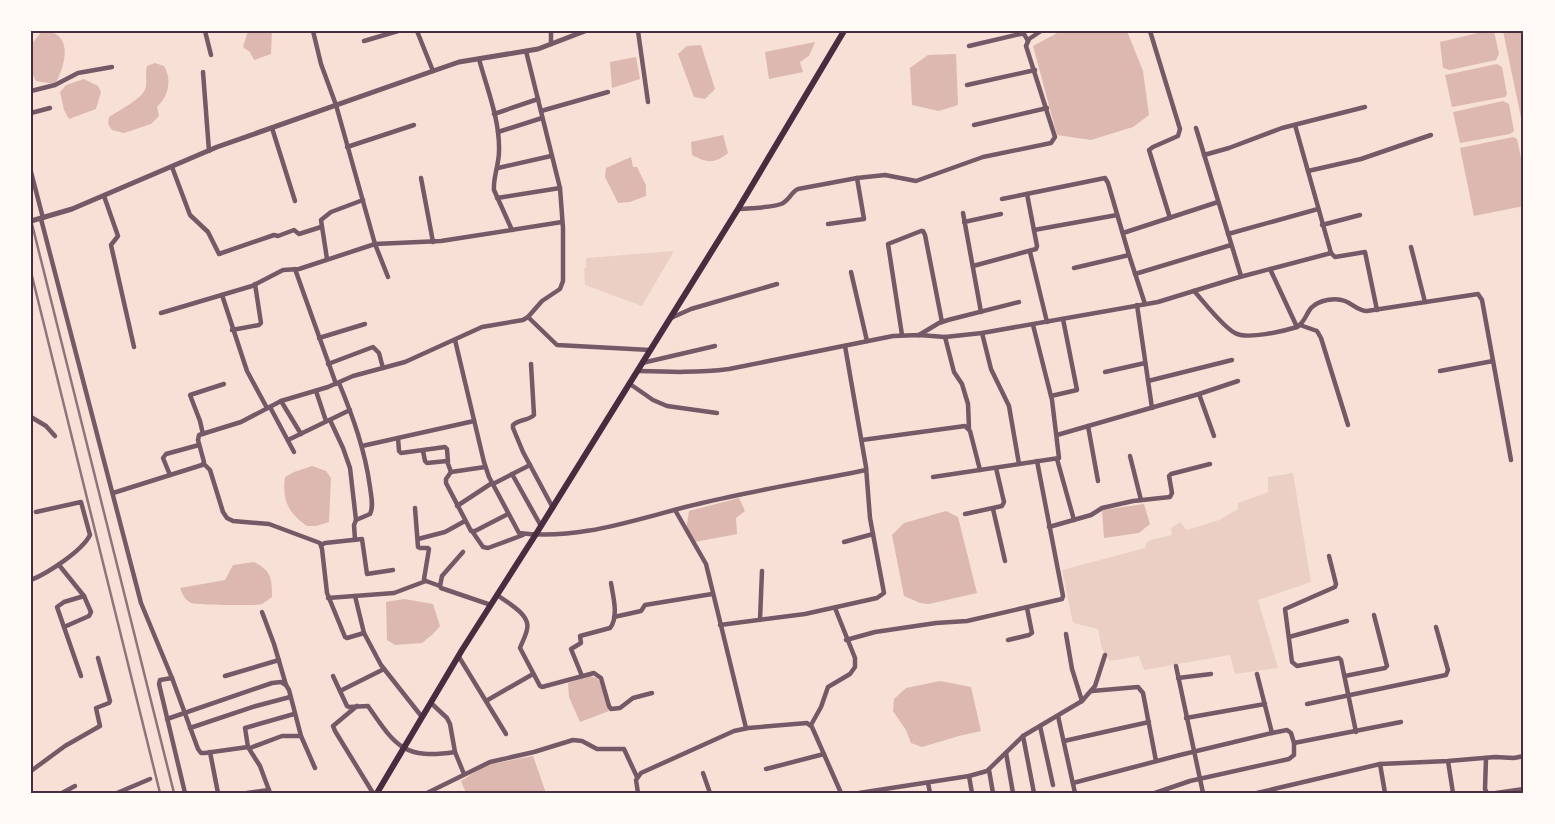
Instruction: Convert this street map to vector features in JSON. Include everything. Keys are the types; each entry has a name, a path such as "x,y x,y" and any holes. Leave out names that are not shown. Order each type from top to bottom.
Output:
{"main road":[{"path":"377,793 497,595 738,209 844,31"}],"street":[{"path":"205,31 211,55"},
{"path":"313,31 375,244 388,277"},
{"path":"364,41 398,31"},
{"path":"416,31 433,71"},
{"path":"551,31 551,44"},
{"path":"31,221 72,210 209,151 433,71 460,62 538,49 585,31"},
{"path":"638,31 648,102"},
{"path":"738,209 780,205 792,192 798,189 857,178 888,175 916,181 983,157 1051,143 1055,137 1026,46 1028,41 1041,31"},
{"path":"1150,31 1180,129 1178,136 1149,150 1170,218"},
{"path":"969,46 1020,34 1024,34 1028,41"},
{"path":"394,570 367,574 362,540 321,545 269,524 233,521 227,518 223,512 210,470 204,464 198,438 203,434 241,422 281,401 338,384 353,376 405,362 482,327 517,322 528,317 542,301 560,289 562,285 562,222 560,188 526,51"},
{"path":"479,59 498,132 498,168 494,184 497,198 512,230"},
{"path":"31,91 55,85 78,73 112,67"},
{"path":"967,85 1034,70"},
{"path":"203,72 209,151"},
{"path":"540,111 608,92"},
{"path":"494,114 538,98"},
{"path":"1204,154 1229,148 1295,125 1365,107"},
{"path":"31,113 50,108"},
{"path":"974,125 1047,108"},
{"path":"498,132 542,118"},
{"path":"347,146 414,125"},
{"path":"1295,125 1331,253 1335,257 1340,257 1365,252 1378,310"},
{"path":"272,128 295,201"},
{"path":"1196,128 1241,276"},
{"path":"1308,171 1361,159 1431,135"},
{"path":"498,168 551,156"},
{"path":"172,166 190,215 208,232 219,254 274,234 278,236 294,230 299,234 321,227"},
{"path":"31,172 141,603 172,678 199,752 249,747 282,736 301,736"},
{"path":"421,178 433,242"},
{"path":"828,224 864,219 857,178"},
{"path":"1002,200 1105,178 1145,304"},
{"path":"497,198 560,188"},
{"path":"973,266 1036,249 1037,246 1026,194"},
{"path":"104,196 118,236 112,245 134,347"},
{"path":"327,259 321,220 331,212 362,200"},
{"path":"1123,233 1218,202"},
{"path":"1228,234 1318,209"},
{"path":"963,213 981,312"},
{"path":"964,222 1002,214"},
{"path":"1034,230 1117,215"},
{"path":"1322,225 1360,215"},
{"path":"161,313 255,284 279,272 295,269 375,244 433,242 562,222"},
{"path":"902,336 888,245 890,242 921,231 923,231 925,236 942,322"},
{"path":"1135,274 1231,246"},
{"path":"1411,247 1425,302"},
{"path":"1030,252 1047,322"},
{"path":"637,370 685,373 712,371 867,341 919,335 945,337 1033,325 1145,304 1241,276 1331,253"},
{"path":"1074,268 1129,255"},
{"path":"295,269 328,364 350,410 366,461 372,510 370,514 356,520"},
{"path":"1270,269 1298,326"},
{"path":"851,272 867,341"},
{"path":"232,330 261,323 255,284"},
{"path":"668,319 691,308 777,284"},
{"path":"1194,291 1230,329 1242,336 1298,326 1317,331 1321,338 1348,425"},
{"path":"1298,326 1311,308 1326,300 1346,301 1361,311 1378,310 1474,294 1480,296 1511,460"},
{"path":"222,295 232,330 251,380 294,452"},
{"path":"919,335 942,322 1019,302"},
{"path":"1136,306 1152,408"},
{"path":"528,317 557,345 650,350"},
{"path":"1051,396 1077,390 1063,319"},
{"path":"319,338 365,324"},
{"path":"1033,325 1051,396 1060,455 1057,459 1074,520"},
{"path":"982,333 991,369 1009,406 1019,464"},
{"path":"945,337 954,372 962,384 967,401 969,429 980,470"},
{"path":"455,340 486,467 519,533 536,534 599,530 705,502 866,470"},
{"path":"328,364 373,346 379,353 383,368"},
{"path":"642,363 715,346"},
{"path":"720,624 806,614 877,598 884,593 870,518 862,440 845,346"},
{"path":"1148,381 1232,360"},
{"path":"1440,371 1493,361"},
{"path":"531,364 534,415 513,425 530,465 553,508"},
{"path":"1105,372 1146,364"},
{"path":"1057,435 1238,381"},
{"path":"203,434 190,395 224,384"},
{"path":"630,384 653,400 667,406 718,414"},
{"path":"316,391 328,420 343,448 350,468 356,520 354,524 355,540"},
{"path":"1199,394 1214,436"},
{"path":"281,401 301,434"},
{"path":"288,440 350,410"},
{"path":"31,417 46,426 55,436"},
{"path":"362,446 474,421"},
{"path":"862,440 965,426 969,429"},
{"path":"1088,426 1098,481"},
{"path":"398,438 399,450 402,453 445,447 452,472"},
{"path":"170,475 163,458 166,454 199,445"},
{"path":"423,450 427,463 448,462"},
{"path":"1130,456 1141,500"},
{"path":"933,477 1057,459"},
{"path":"846,640 875,632 936,623 967,621 1063,598 1037,461"},
{"path":"113,493 204,464"},
{"path":"1049,527 1094,514 1102,508 1168,497 1172,495 1169,476 1172,473 1210,464"},
{"path":"457,506 493,484 530,465"},
{"path":"486,467 452,472 446,478 446,483 465,521 483,547 488,548 527,534"},
{"path":"965,514 1001,508 1004,502 996,468"},
{"path":"512,474 541,526"},
{"path":"31,580 59,565 90,535 82,504 79,502 36,512"},
{"path":"415,508 419,548 428,548 429,550 424,579 426,581"},
{"path":"993,509 1005,561"},
{"path":"675,510 703,557 746,728"},
{"path":"472,532 508,514"},
{"path":"418,540 445,532 465,521"},
{"path":"844,542 874,534"},
{"path":"321,545 328,598 345,637 348,638 364,633"},
{"path":"440,586 439,581 442,576 462,552"},
{"path":"1329,556 1336,586 1333,589 1286,608 1285,612 1294,664 1297,666 1339,658 1342,662 1356,732"},
{"path":"59,565 84,596 91,612 89,616 64,627"},
{"path":"760,620 762,571"},
{"path":"328,598 394,593 426,581 491,605"},
{"path":"582,676 572,648 581,643 580,636 610,628 612,625 614,617 612,583"},
{"path":"614,617 641,611 645,605 712,594"},
{"path":"497,595 518,611 526,620 528,628 520,648 538,684 542,687 594,673 598,675 604,684 611,709 620,708 632,698 652,693"},
{"path":"81,676 57,607 64,602 84,596"},
{"path":"355,596 364,633 384,669 422,717"},
{"path":"811,725 821,707 828,687 850,674 855,667 854,658 835,608"},
{"path":"1008,640 1029,635 1032,632 1026,608"},
{"path":"262,612 279,660 301,736 316,768"},
{"path":"1345,676 1387,666 1374,615"},
{"path":"1289,637 1347,621"},
{"path":"1308,704 1448,674 1436,627"},
{"path":"1066,634 1072,669 1082,701"},
{"path":"859,793 968,776 989,770 1023,736 1082,701 1092,691 1098,680 1105,655"},
{"path":"459,657 506,734"},
{"path":"31,771 65,746 100,726 96,708 109,704 110,701 98,658"},
{"path":"225,676 279,660"},
{"path":"1176,666 1202,793"},
{"path":"340,692 384,669"},
{"path":"486,701 533,674"},
{"path":"1178,678 1211,674"},
{"path":"1257,674 1272,733"},
{"path":"333,676 348,707 368,706 388,735 403,749 423,754 455,752"},
{"path":"172,678 164,678 160,680 159,684 185,793"},
{"path":"167,719 184,711 272,683 281,682 286,685"},
{"path":"1092,691 1140,688 1143,693 1156,761"},
{"path":"190,728 290,697"},
{"path":"431,702 447,718 450,724 455,752 464,774"},
{"path":"1186,718 1264,704"},
{"path":"357,706 334,726 335,731 373,793"},
{"path":"246,793 269,791 260,766 249,747 245,728 294,714"},
{"path":"1058,716 1075,793"},
{"path":"1064,741 1149,722"},
{"path":"1294,743 1402,722"},
{"path":"637,777 640,773 734,731 746,728 811,725"},
{"path":"811,725 841,793"},
{"path":"1040,726 1053,785"},
{"path":"1073,784 1156,761 1272,733 1290,731 1294,743 1294,755 1289,759 1199,779 1155,793"},
{"path":"1023,736 1034,793"},
{"path":"427,793 490,762 534,752 573,740 582,741 597,749 624,749 637,777 638,793"},
{"path":"210,752 218,793"},
{"path":"1006,753 1013,793"},
{"path":"766,769 824,754"},
{"path":"1257,793 1380,764 1524,756"},
{"path":"1486,758 1485,789 1487,793"},
{"path":"1448,761 1453,793"},
{"path":"1380,764 1385,793"},
{"path":"989,770 993,793"},
{"path":"703,773 710,793"},
{"path":"968,776 972,793"},
{"path":"121,792 150,779"},
{"path":"928,783 930,793"},
{"path":"62,793 76,786"},
{"path":"1496,793 1524,789"}],"shaded area":[{"path":"42,31 52,32 59,37 65,50 62,68 55,84 36,81 31,72 31,45"},
{"path":"248,31 272,31 271,54 254,60 250,52 243,47"},
{"path":"1061,31 1127,31 1143,71 1149,115 1133,127 1091,140 1057,135 1033,46"},
{"path":"1486,31 1494,31 1499,54 1496,60 1450,70 1443,68 1440,42"},
{"path":"1503,31 1524,31 1524,132"},
{"path":"815,42 809,56 800,62 803,72 769,79 765,52"},
{"path":"701,45 715,89 705,99 694,97 678,54 687,46"},
{"path":"956,54 958,105 939,111 912,105 910,68 928,55"},
{"path":"636,57 640,79 612,88 610,62"},
{"path":"155,63 164,66 168,76 167,93 157,107 159,116 151,124 124,133 112,130 108,124 109,117 141,95 146,86 147,66"},
{"path":"1497,64 1502,67 1507,94 1505,97 1452,107 1445,75"},
{"path":"84,79 98,86 101,92 96,109 69,119 64,110 60,92 66,85"},
{"path":"1503,101 1509,104 1514,131 1510,134 1460,143 1453,112"},
{"path":"723,135 728,153 723,157 714,161 706,161 692,155 691,142"},
{"path":"1513,137 1517,139 1524,172 1524,206 1474,216 1460,148"},
{"path":"631,157 633,167 637,167 646,185 646,196 630,202 618,203 605,177 606,168"},
{"path":"674,251 642,306 585,285 584,268 586,268 586,258"},
{"path":"312,466 326,471 331,478 329,522 316,526 307,526 291,511 284,493 284,485 285,477"},
{"path":"1293,473 1311,582 1258,600 1278,668 1235,674 1230,655 1144,670 1139,656 1110,661 1102,649 1098,629 1073,623 1062,570 1145,548 1146,543 1150,540 1172,535 1171,528 1180,522 1187,530 1219,520 1238,509 1238,503 1268,492 1268,477"},
{"path":"739,498 745,511 736,518 737,534 695,542 686,530 689,511"},
{"path":"1144,504 1150,524 1139,533 1104,538 1102,510"},
{"path":"946,511 958,517 977,593 929,604 920,603 904,596 892,535 904,523"},
{"path":"254,562 268,572 272,585 272,597 262,604 225,605 191,603 185,598 180,588 225,580 233,565"},
{"path":"404,599 433,604 440,626 422,643 395,645 387,640 386,602"},
{"path":"590,676 597,678 602,685 609,711 580,722 569,697 568,683"},
{"path":"940,681 971,687 981,731 922,747 911,743 906,730 893,711 894,699 906,688"},
{"path":"533,756 546,793 466,793 461,781 486,765"}],"railway":[{"path":"31,220 174,793"},
{"path":"31,272 160,793"}]}
